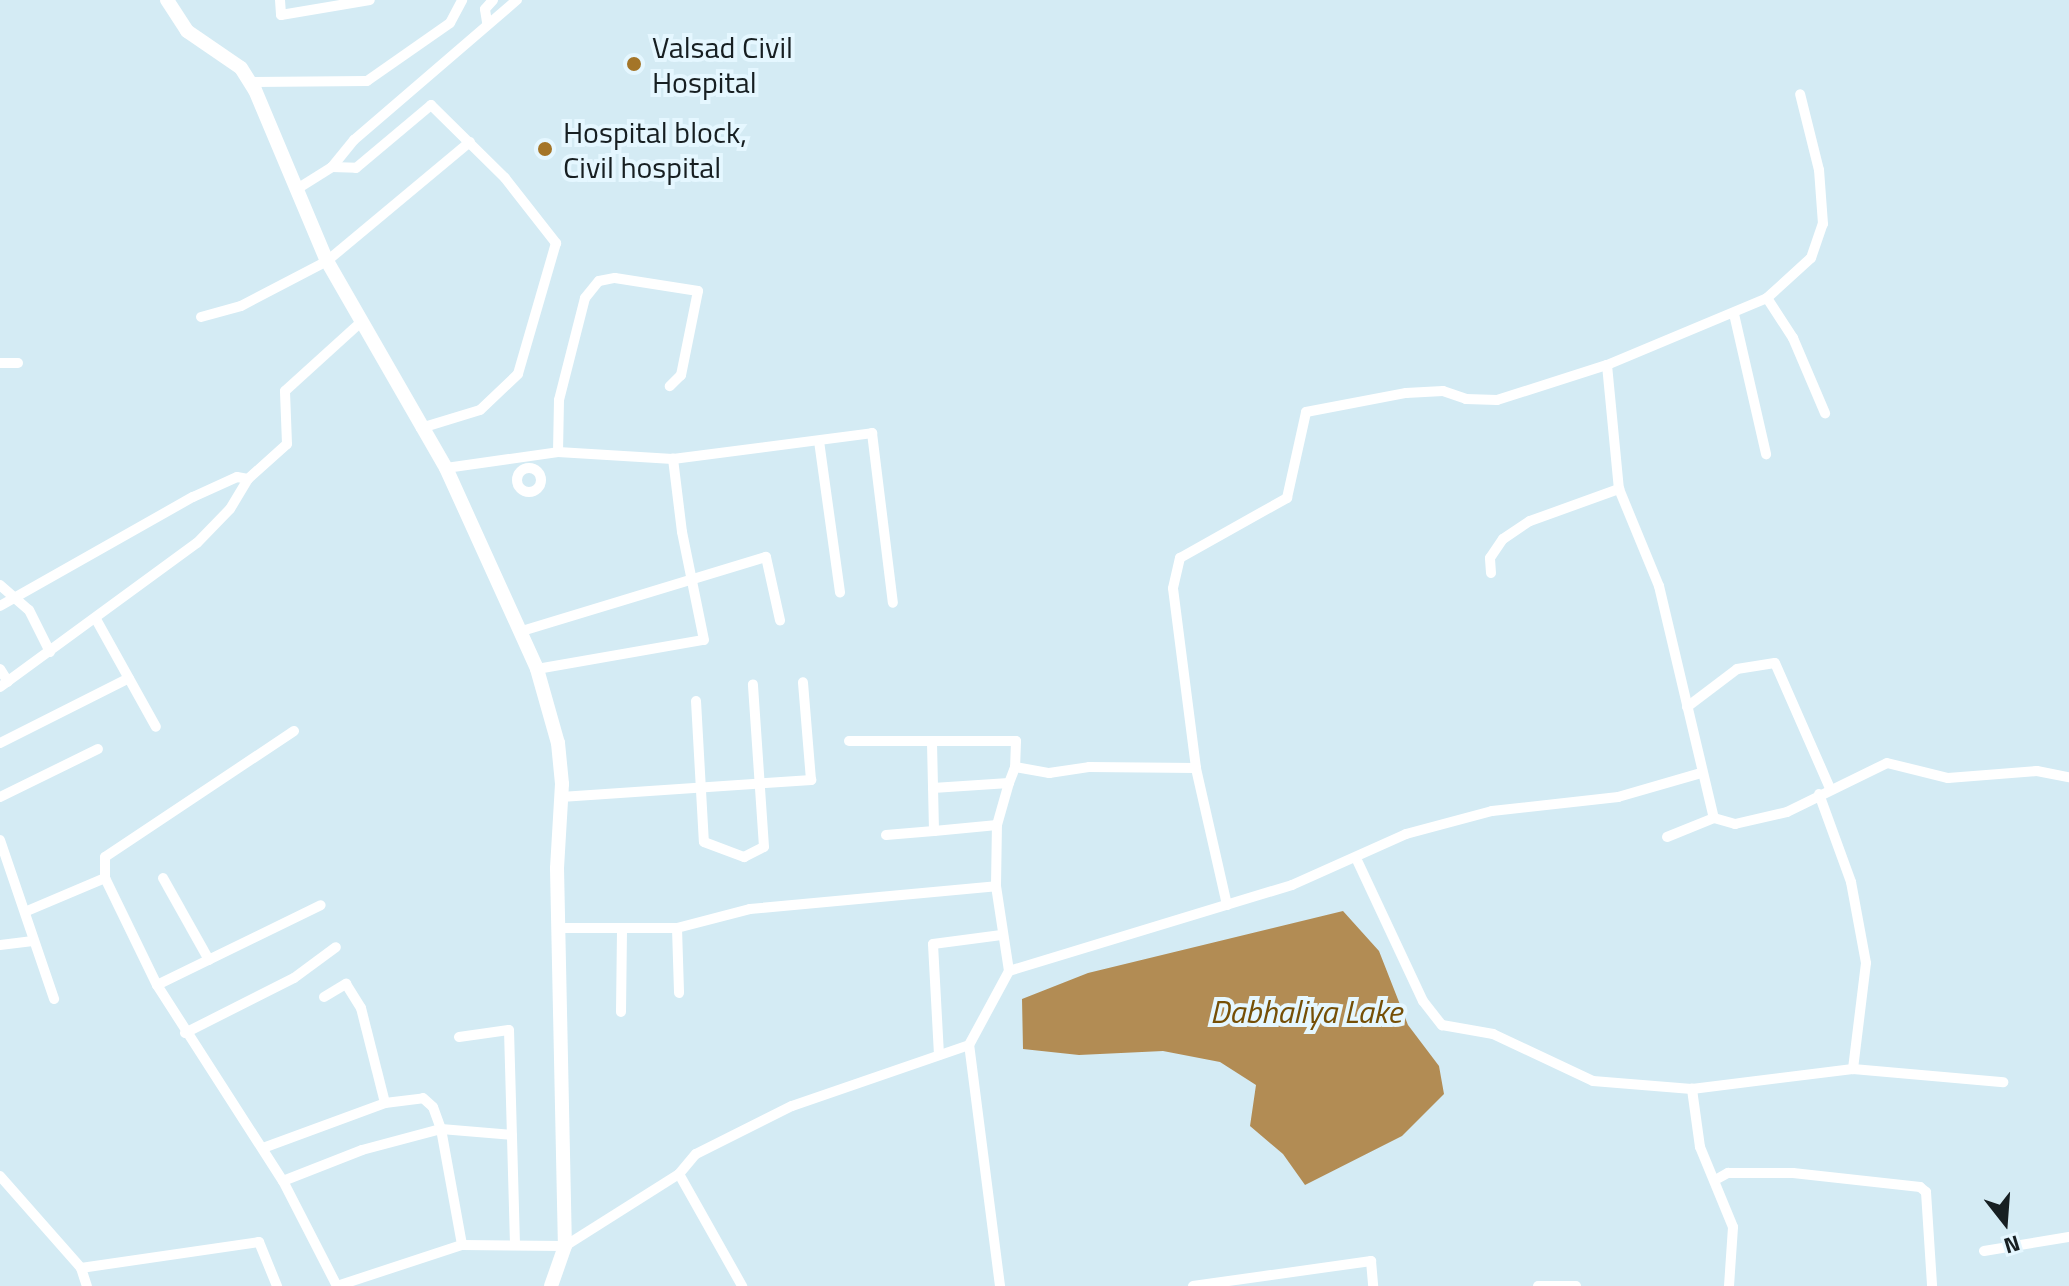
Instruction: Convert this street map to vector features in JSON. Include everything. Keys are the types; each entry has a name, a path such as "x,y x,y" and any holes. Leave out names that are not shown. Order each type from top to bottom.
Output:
{"street":[{"path":"167,0 187,31 214,45 250,82 327,261 446,468 537,669 558,743 561,797 559,928 565,1246 551,1286"},
{"path":"280,0 281,15 370,0"},
{"path":"250,82 367,81 450,23 462,0"},
{"path":"487,22 485,9 493,0"},
{"path":"297,189 332,167 354,140 418,90 487,22 517,0"},
{"path":"1227,905 1196,768 1173,588 1180,558 1287,498 1306,412 1406,393 1443,391 1466,399 1497,400 1607,365 1767,298 1811,258 1823,224 1819,170 1800,94"},
{"path":"332,167 356,168 431,105 470,142 556,243 518,374 480,410 421,428"},
{"path":"201,317 241,306 327,261 470,142"},
{"path":"558,452 559,400 585,298 599,281 615,278 698,291 681,375 670,386"},
{"path":"1767,298 1793,338 1825,413"},
{"path":"1734,314 1766,454"},
{"path":"0,669 4,684 97,621 197,543 230,509 248,479 287,444 285,391 360,323"},
{"path":"0,363 18,363"},
{"path":"1607,365 1619,489 1659,586 1714,818"},
{"path":"446,468 558,452 673,459 872,433 893,603"},
{"path":"819,441 840,593"},
{"path":"537,669 704,640 673,459"},
{"path":"0,606 193,497 237,477 248,479"},
{"path":"1491,573 1490,558 1503,539 1530,521 1619,489"},
{"path":"522,631 691,577 766,557 780,620"},
{"path":"0,585 16,596 50,652"},
{"path":"97,621 156,727"},
{"path":"1687,707 1737,669 1775,663 1830,788"},
{"path":"0,743 129,678"},
{"path":"561,797 761,780 811,780 803,682"},
{"path":"696,701 704,842 744,857 764,847 753,684"},
{"path":"294,731 105,857 105,878 157,985 185,1033 283,1181 337,1286 462,1245 565,1246 679,1174 696,1154 792,1106 969,1045"},
{"path":"849,741 1016,741 1015,767 997,825 996,886 1001,935 1009,971 969,1045 1000,1286"},
{"path":"932,742 934,831"},
{"path":"0,797 98,749"},
{"path":"1667,837 1714,818 1751,823 1887,763 1948,778 2037,771 2069,777"},
{"path":"1015,767 1049,773 1089,767 1196,768"},
{"path":"1009,971 1227,905 1356,858 1406,834 1492,811 1618,797 1701,773"},
{"path":"933,788 1009,783"},
{"path":"1819,794 1851,882 1866,963 1853,1069"},
{"path":"886,835 997,825"},
{"path":"0,840 27,911 31,941 54,999"},
{"path":"1356,858 1423,1001 1442,1025 1493,1034 1593,1081 1692,1089 1853,1069 2003,1082"},
{"path":"27,911 105,878"},
{"path":"163,878 209,960"},
{"path":"559,928 677,928 750,909 996,886"},
{"path":"157,985 321,905"},
{"path":"677,928 679,993"},
{"path":"621,1012 622,929"},
{"path":"939,1055 933,944 1001,935"},
{"path":"0,945 31,941"},
{"path":"185,1033 294,978 336,947"},
{"path":"324,997 346,984 361,1008 385,1103"},
{"path":"459,1037 509,1030 515,1245"},
{"path":"1692,1089 1700,1147 1717,1179 1733,1227 1729,1286"},
{"path":"263,1148 385,1103 423,1098 433,1107 441,1129 462,1245"},
{"path":"283,1181 362,1150 441,1129 512,1135"},
{"path":"1717,1179 1728,1173 1793,1173 1920,1187 1926,1192 1932,1286"},
{"path":"679,1174 742,1286"},
{"path":"0,1176 81,1268 87,1286"},
{"path":"1984,1251 2069,1237"},
{"path":"81,1268 259,1242 277,1286"},
{"path":"1193,1286 1239,1283 1371,1261 1373,1286"},
{"path":"1538,1286 1576,1286"}],"water":[{"name":"Dabhaliya Lake","path":"1343,911 1379,951 1408,1025 1439,1066 1444,1094 1402,1136 1305,1185 1283,1154 1250,1126 1256,1085 1220,1062 1163,1051 1079,1055 1023,1049 1022,999 1088,973"}],"place":[{"name":"Valsad Civil Hospital","path":"634,64"},
{"name":"Hospital block, Civil hospital","path":"545,149"}]}
